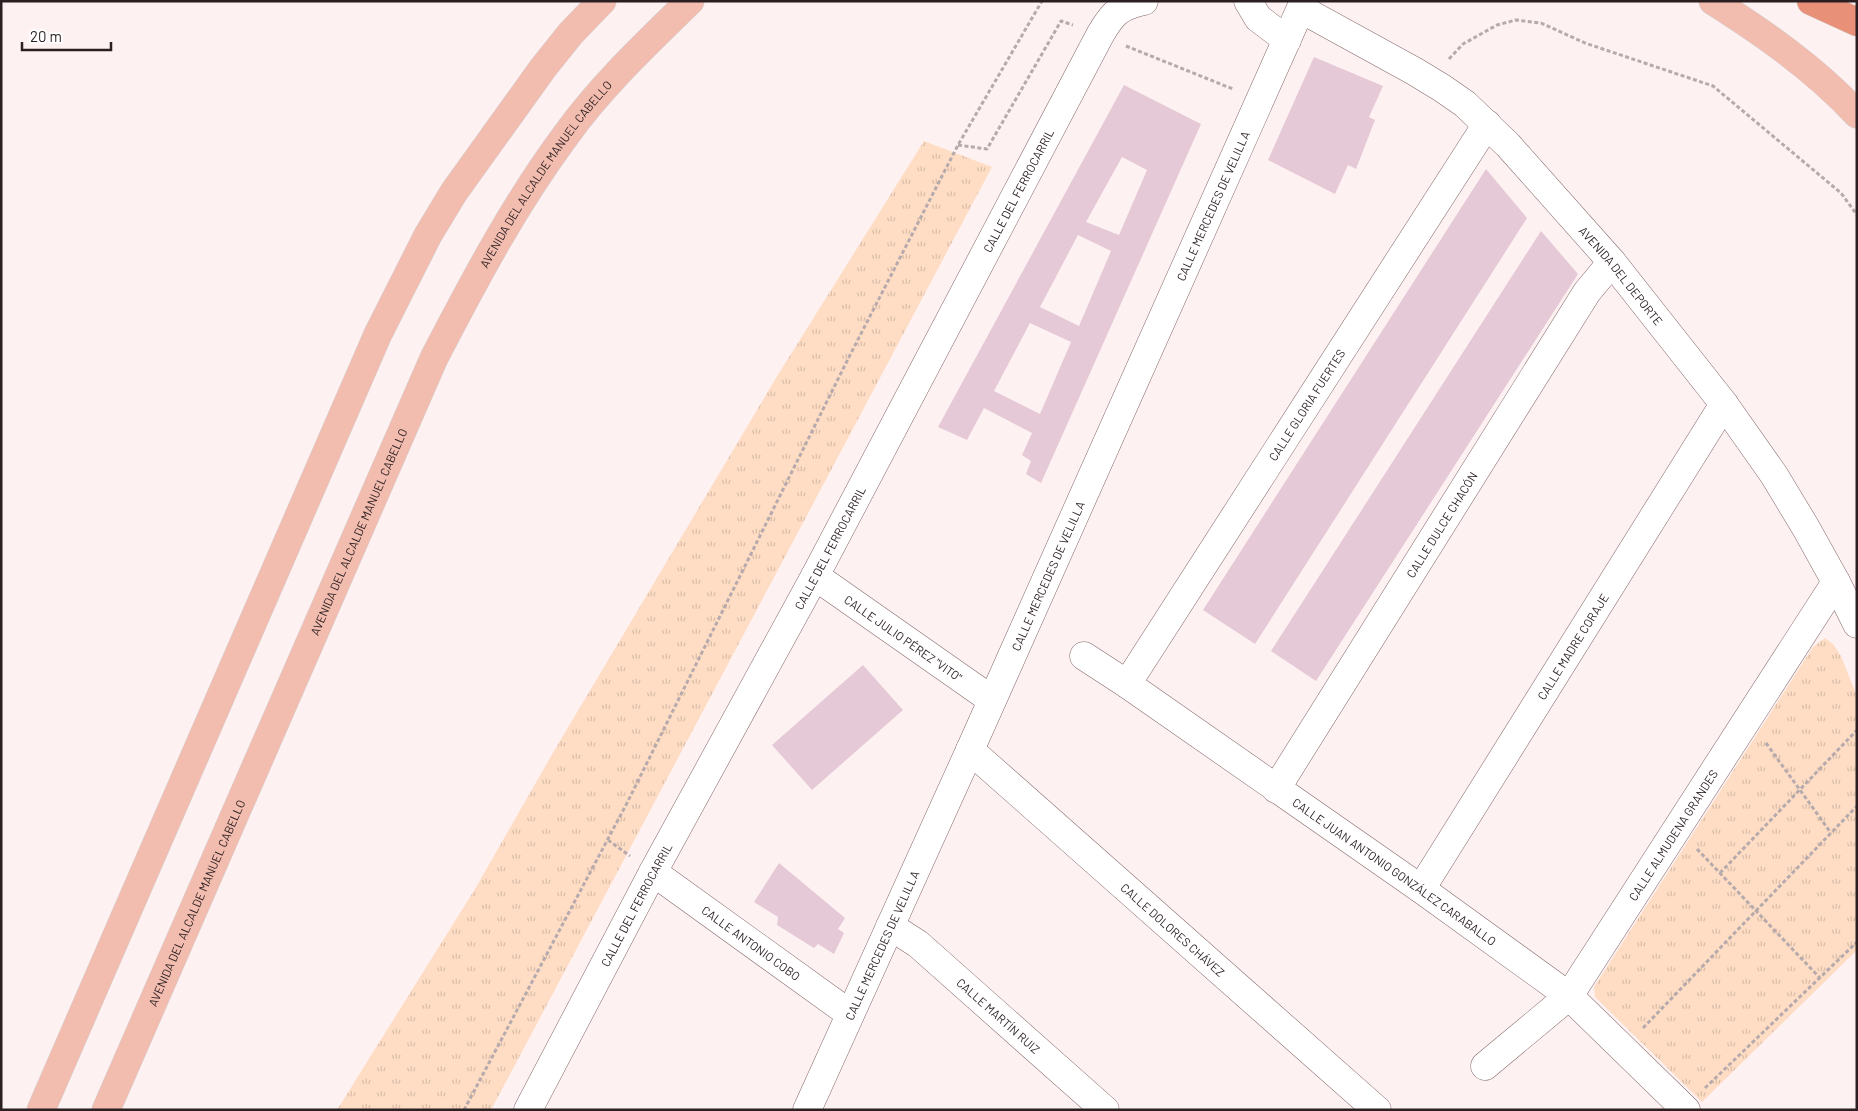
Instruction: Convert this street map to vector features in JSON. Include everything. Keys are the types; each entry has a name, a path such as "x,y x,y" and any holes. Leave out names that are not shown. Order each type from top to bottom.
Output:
{"highway":[{"path":"1811,1 1857,22"}],"main road":[{"path":"40,1110 378,334 420,250 454,192 516,104 571,33 602,1"},
{"name":"AVENIDA DEL ALCALDE MANUEL CABELLO","path":"106,1110 434,358 486,260 513,214 567,134 632,59 690,1"},
{"path":"1713,1 1750,24 1796,58 1839,95 1857,114"}],"street":[{"name":"CALLE DEL FERROCARRIL","path":"528,1110 653,872 815,576 1100,35 1109,20 1119,9 1144,1"},
{"path":"1248,1 1258,18 1287,40"},
{"name":"CALLE MERCEDES DE VELILLA","path":"807,1110 970,750 1259,100 1305,4"},
{"name":"AVENIDA DEL DEPORTE","path":"1305,4 1430,80 1465,104 1487,124 1612,262 1724,404 1774,475 1836,582 1857,624"},
{"name":"CALLE GLORIA FUERTES","path":"1127,684 1487,124"},
{"name":"CALLE DULCE CHACÓN","path":"1276,788 1587,292 1612,262"},
{"name":"CALLE MADRE CORAJE","path":"1421,888 1724,404"},
{"name":"CALLE JULIO PÉREZ \"VITO\"","path":"815,576 992,700"},
{"name":"CALLE ALMUDENA GRANDES","path":"1485,1066 1569,996 1836,582"},
{"name":"CALLE JUAN ANTONIO GONZÁLEZ CARABALLO","path":"1084,656 1421,888 1569,996 1685,1109"},
{"name":"CALLE DOLORES CHÁVEZ","path":"970,750 1377,1110"},
{"name":"CALLE ANTONIO COBO","path":"653,872 850,1014"},
{"name":"CALLE MARTÍN RUIZ","path":"890,926 918,944 1105,1110"}],"path":[{"path":"464,1110 628,803 845,366 958,146 1042,1"},
{"path":"1430,80 1463,44 1482,32 1506,21 1526,20 1541,23 1585,43 1713,86 1841,193 1857,215"},
{"path":"958,146 987,149 1062,21 1259,100"},
{"path":"1748,718 1831,833"},
{"path":"1720,873 1857,730"},
{"path":"1624,1049 1857,806"},
{"path":"1677,828 1820,978"},
{"path":"1685,1109 1857,942"}],"green space":[{"path":"924,141 992,167 491,1110 337,1110 475,889 554,751 776,378"},
{"path":"1825,638 1833,644 1841,656 1857,696 1857,950 1702,1102 1595,997 1594,987 1813,647"}],"building":[{"path":"1314,57 1383,86 1369,117 1375,120 1356,169 1348,165 1335,194 1268,160"},
{"path":"1124,85 1201,124 1041,483 1026,474 1031,461 1022,455 1032,433 984,408 967,440 938,427","holes":["1122,157 1147,170 1119,235 1086,222","1078,235 1111,251 1079,326 1040,307","1030,323 1071,342 1040,414 994,391"]},
{"path":"1486,169 1527,218 1255,644 1203,610"},
{"path":"1541,231 1578,274 1316,681 1271,651"},
{"path":"863,665 903,710 812,790 772,745"},
{"path":"779,863 845,918 838,929 844,933 834,954 818,944 814,948 777,925 778,917 754,902"}]}
